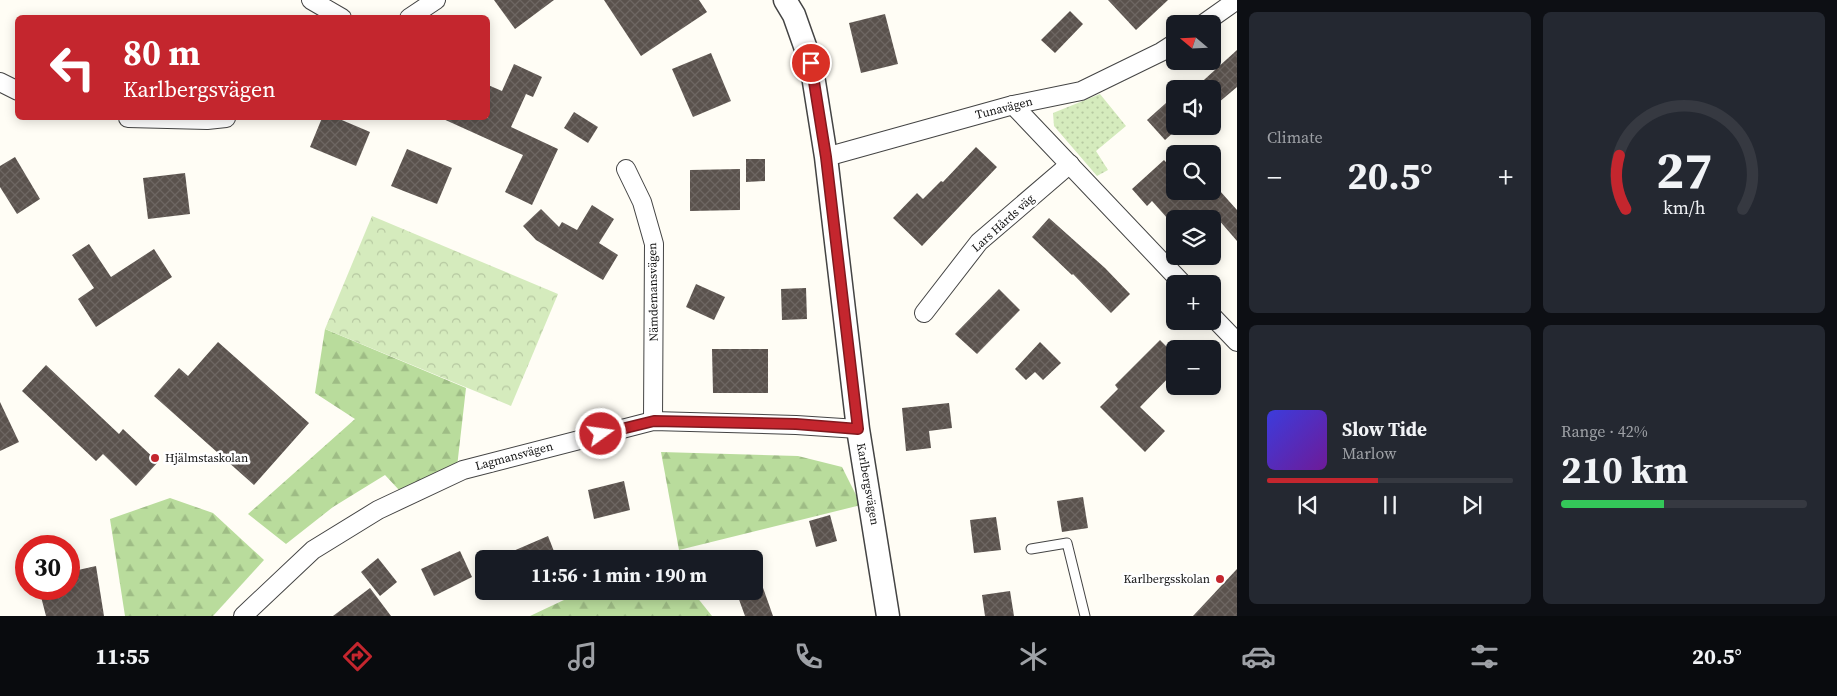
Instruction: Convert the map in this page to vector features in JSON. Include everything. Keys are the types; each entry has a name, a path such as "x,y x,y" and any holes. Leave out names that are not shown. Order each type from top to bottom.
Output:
{"street":[{"path":"312,0 337,15"},
{"path":"414,15 436,0"},
{"name":"Karlbergsvägen","path":"785,0 794,15 811,63 826,157 858,429 888,616"},
{"path":"1216,15 1237,0"},
{"name":"Tunavägen","path":"826,157 1013,105 1081,91 1166,49"},
{"path":"0,82 15,90"},
{"path":"1013,105 1174,275"},
{"name":"Lars Hårds väg","path":"924,312 979,242 1070,164"},
{"name":"Nämdemansvägen","path":"626,169 642,202 654,244 654,421"},
{"path":"1221,325 1237,342"},
{"name":"Lagmansvägen","path":"243,616 314,550 378,510 463,470 654,421 796,424 858,429"}],"lane":[{"path":"1031,549 1067,543 1085,616"}],"green space":[{"path":"1100,94 1126,126 1096,151 1108,170 1097,176 1054,126 1053,113"},
{"path":"372,216 558,294 511,406 325,329"},
{"path":"325,329 466,388 457,467 399,490 385,475 333,507 286,544 248,514 355,419 315,393"},
{"path":"661,452 798,456 842,467 861,505 679,550"},
{"path":"170,498 213,513 264,560 213,616 125,616 110,519"},
{"path":"564,600 699,600 712,616 530,616"}],"building":[{"path":"494,0 554,0 515,29"},
{"path":"604,0 699,0 707,12 641,56"},
{"path":"1108,0 1168,0 1136,30"},
{"path":"1070,11 1083,24 1055,53 1041,40"},
{"path":"885,14 898,64 861,73 849,23"},
{"path":"1237,50 1237,87 1221,100 1221,80 1204,80 1215,70 1221,70 1221,65"},
{"path":"711,53 731,101 693,117 672,69"},
{"path":"514,64 542,77 533,97 526,94 511,127 558,149 532,205 505,192 523,155 445,120 490,120 490,86 502,91"},
{"path":"1166,103 1166,135 1171,135 1165,140 1147,120"},
{"path":"574,112 598,127 588,143 564,128"},
{"path":"321,120 342,120 370,132 356,166 310,147"},
{"path":"976,147 997,167 922,246 893,218 917,193 923,199 941,181 943,182"},
{"path":"407,149 452,168 437,204 391,186"},
{"path":"15,157 40,199 17,214 0,187 0,166"},
{"path":"746,159 765,159 765,181 746,182"},
{"path":"1164,160 1166,162 1166,200 1221,200 1221,192 1237,210 1237,241 1221,222 1221,210 1166,210 1166,217 1152,201 1147,206 1132,189"},
{"path":"740,169 740,210 690,211 690,170"},
{"path":"185,173 190,214 148,219 143,178"},
{"path":"592,205 614,219 599,243 618,255 603,280 536,240 523,226 541,209 559,227 562,222 577,230"},
{"path":"1049,218 1105,268 1130,294 1111,313 1073,274 1032,237"},
{"path":"89,244 111,277 154,249 172,277 96,327 78,299 94,288 72,255"},
{"path":"696,284 725,297 714,320 686,307"},
{"path":"806,288 807,319 782,320 781,289"},
{"path":"999,289 1020,310 977,354 955,334"},
{"path":"1160,340 1166,346 1166,380 1140,407 1165,431 1145,452 1100,407 1118,389 1115,385"},
{"name":"Hjälmstaskolan","path":"218,342 309,423 254,485 154,396 179,368 188,376"},
{"path":"1040,342 1061,363 1043,380 1035,372 1026,380 1015,369"},
{"path":"712,349 768,349 768,393 713,393"},
{"name":"Hjälmstaskolan","path":"46,365 119,434 123,429 158,462 136,486 103,454 96,461 22,391"},
{"path":"0,402 19,442 0,451"},
{"path":"949,403 952,428 929,431 931,448 906,451 902,408"},
{"path":"624,481 630,510 594,519 588,490"},
{"path":"1083,497 1088,528 1062,532 1057,501"},
{"path":"830,515 837,541 816,547 809,521"},
{"path":"996,517 1001,550 974,553 970,520"},
{"path":"548,536 553,550 516,550"},
{"path":"460,551 472,577 434,596 421,569"},
{"path":"378,558 397,582 380,596 361,572"},
{"path":"96,566 104,616 46,616 42,600 80,600 80,570"},
{"path":"1237,569 1237,616 1193,616"},
{"path":"370,588 391,616 333,616"},
{"path":"763,588 773,616 745,616 739,600 763,600"},
{"path":"1010,591 1014,616 985,616 982,595"}],"place":[{"name":"Hjälmstaskolan","path":"155,458"},
{"name":"Karlbergsskolan","path":"1220,579"}],"route":[{"path":"601,434 654,421 796,424 858,429 826,157 811,63"}]}
